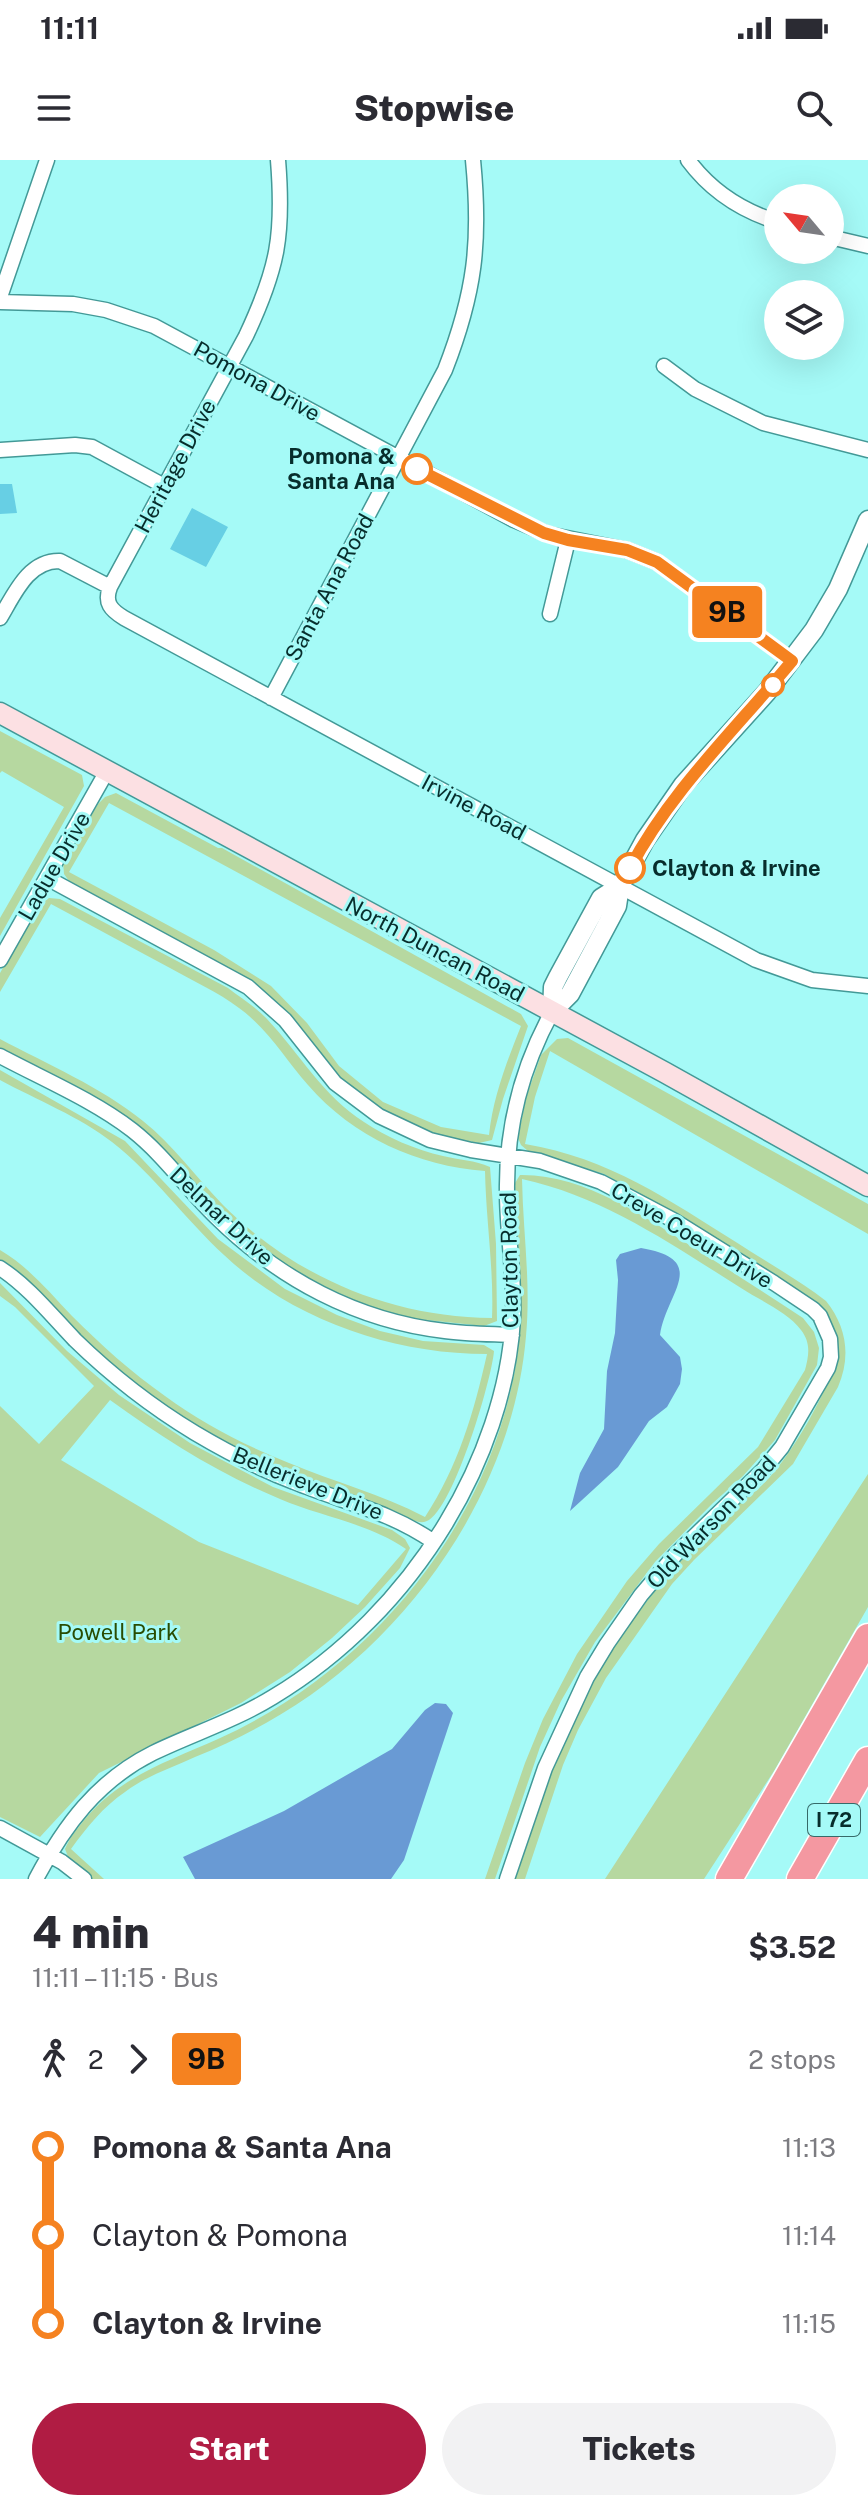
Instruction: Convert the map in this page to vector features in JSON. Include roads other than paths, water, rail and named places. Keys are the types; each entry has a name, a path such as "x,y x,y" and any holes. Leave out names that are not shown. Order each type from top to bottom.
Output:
{"highway":[{"path":"729,1879 868,1637"},
{"name":"I 72","path":"800,1879 868,1760"}],"main road":[{"name":"North Duncan Road","path":"0,713 664,1072 868,1186"}],"street":[{"path":"0,300 47,160"},
{"name":"Heritage Drive","path":"110,587 266,293 273,269 282,207 278,160"},
{"name":"Santa Ana Road","path":"271,698 445,370 461,329 471,293 478,234 473,160"},
{"path":"688,160 726,198 764,218"},
{"path":"844,240 868,246"},
{"name":"Pomona Drive","path":"0,300 73,304 121,314 154,326 514,520 568,540 627,550 657,562 792,661"},
{"path":"664,366 695,389 763,423 868,450"},
{"path":"0,450 75,445 92,447 164,486"},
{"path":"552,1012 553,987 601,898 620,886 645,840 683,785 792,661 838,589 868,520"},
{"path":"550,614 568,540"},
{"path":"0,618 25,575 51,561 60,561 110,587"},
{"name":"Irvine Road","path":"110,587 108,604 115,613 756,960 812,980 868,986"},
{"name":"Ladue Drive","path":"0,960 107,771"},
{"name":"Creve Coeur Drive","path":"47,878 248,987 285,1020 335,1083 379,1116 430,1140 564,1167 637,1199 813,1309 826,1327 830,1339"},
{"name":"Clayton Road","path":"36,1879 67,1825 84,1804 124,1769 232,1720 298,1680 343,1646 408,1577 434,1542 463,1491 485,1444 497,1408 512,1335 508,1156 518,1096 531,1054 552,1012"},
{"name":"Delmar Drive","path":"0,1056 132,1130 246,1245 303,1285 369,1314 409,1325 446,1332 512,1335"},
{"name":"Bellerieve Drive","path":"0,1268 30,1292 76,1341 117,1377 195,1433 242,1459 296,1483 389,1515 434,1542"},
{"name":"Old Warson Road","path":"507,1879 545,1768 587,1677 641,1595 675,1555 764,1469 782,1447 828,1368 830,1339"},
{"path":"0,1828 49,1854 84,1879"}],"water":[{"path":"641,1248 662,1253 674,1261 679,1270 679,1280 660,1335 680,1357 680,1384 667,1407 649,1421 618,1467 570,1511 580,1473 604,1429 607,1371 615,1333 616,1260 620,1254"},
{"path":"435,1703 446,1704 453,1713 404,1860 391,1879 195,1879 183,1857 284,1811 392,1749 425,1710"}],"place":[{"name":"Pomona & Santa Ana","path":"417,469"},
{"name":"Clayton & Irvine","path":"630,868"}],"park label":[{"name":"Powell Park","path":"118,1632"}]}
